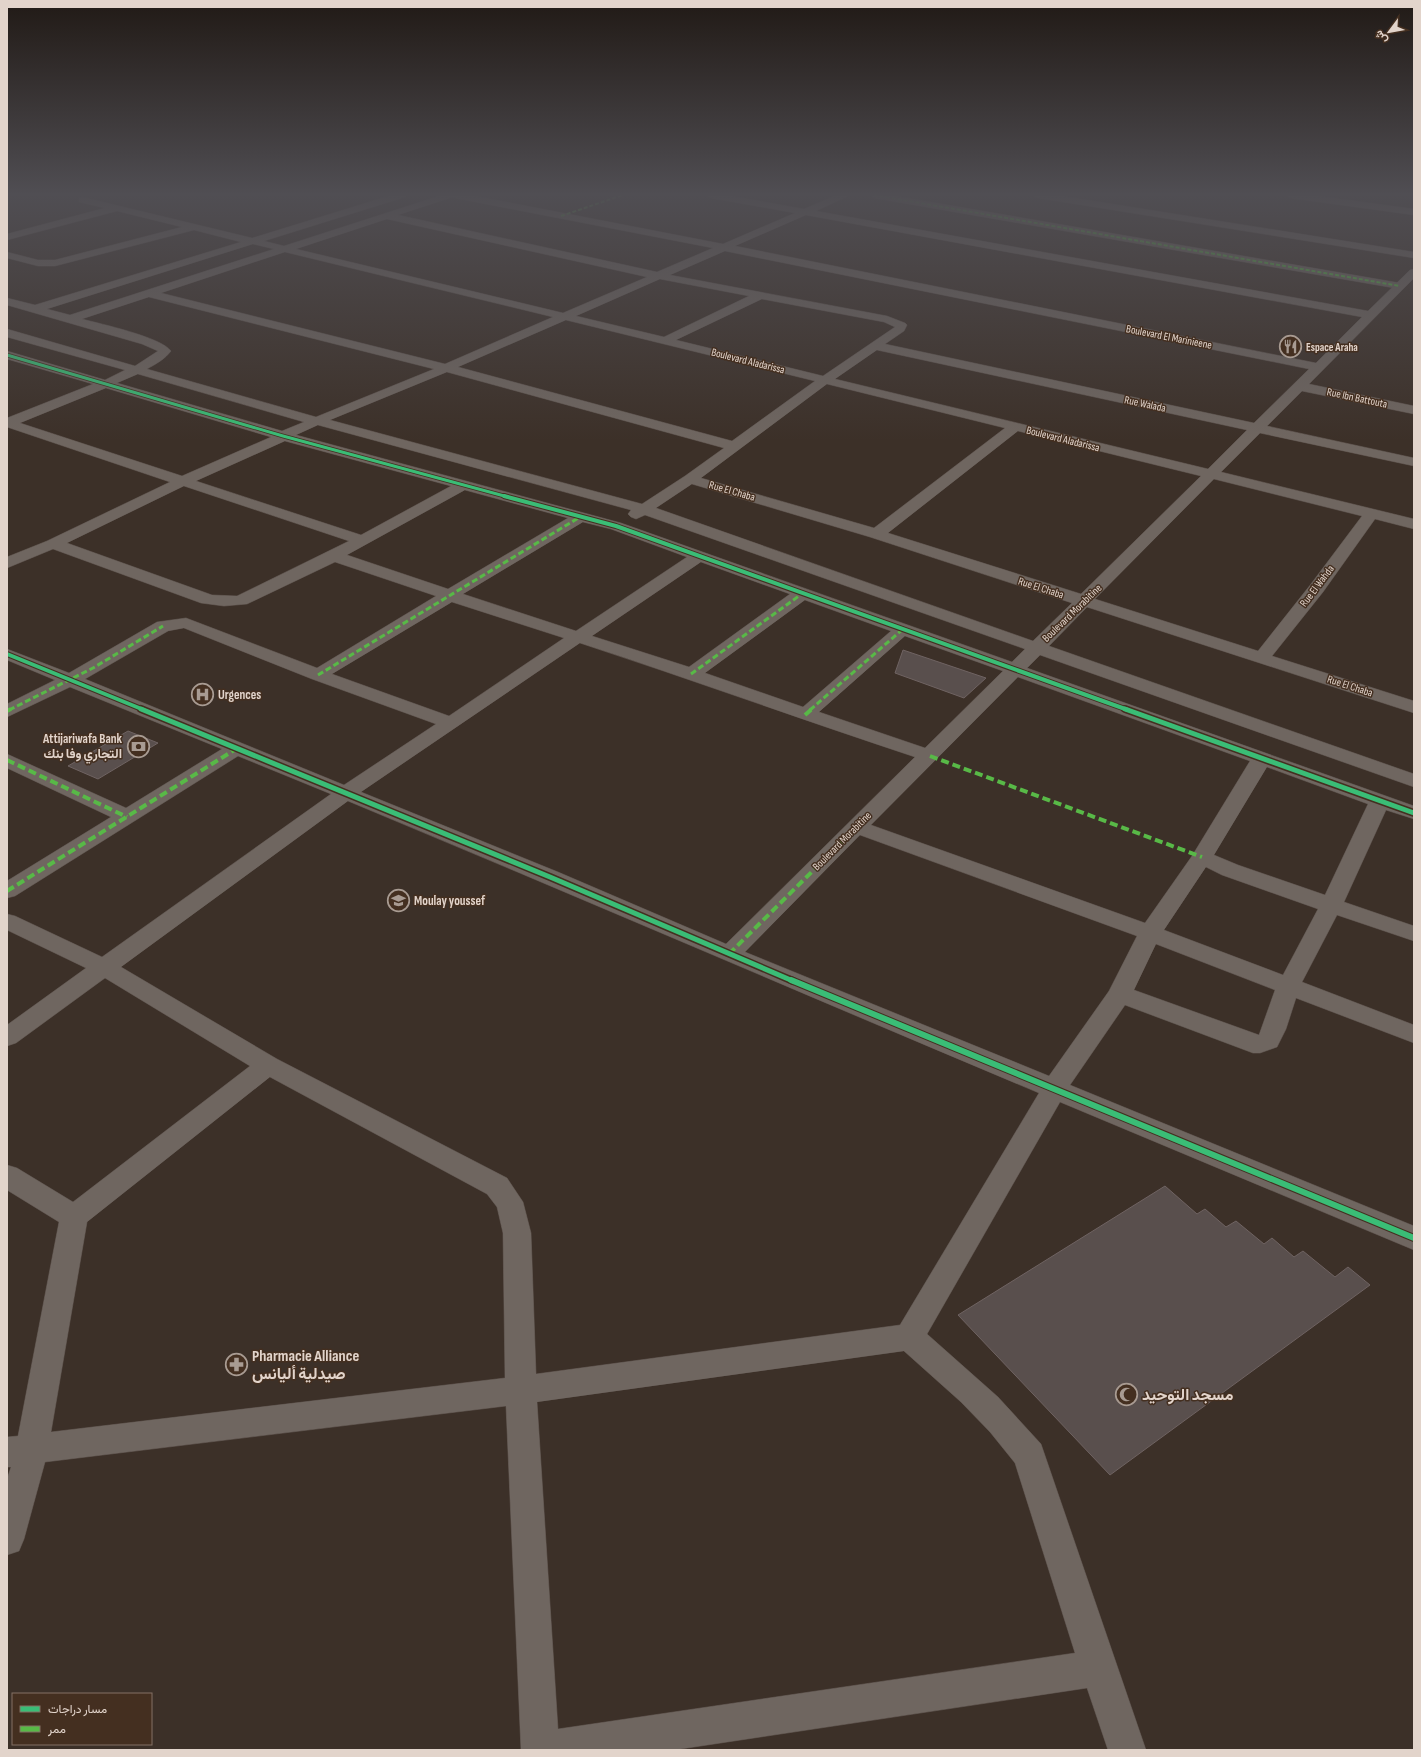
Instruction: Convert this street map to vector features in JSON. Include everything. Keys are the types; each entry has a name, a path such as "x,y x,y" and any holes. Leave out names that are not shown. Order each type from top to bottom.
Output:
{"street":[{"path":"35,309 139,277"},
{"path":"70,319 199,277"},
{"name":"Boulevard Aladarissa","path":"397,277 1414,524"},
{"path":"7,563 53,544 181,482 317,421 446,368 657,277"},
{"path":"616,526 690,479 825,380 900,329 901,325 887,318 664,277"},
{"name":"Boulevard El Marinieene","path":"873,277 1317,366"},
{"path":"1162,277 1370,315"},
{"path":"1349,277 1407,287"},
{"name":"Boulevard Morabitine","path":"729,954 857,827 888,794 930,756 1015,669 1258,428 1317,366 1370,315 1407,287 1412,277"},
{"path":"147,293 446,368 733,446"},
{"path":"665,341 761,295"},
{"path":"7,301 146,341 165,350 158,358 136,370 7,423 181,482 363,541"},
{"path":"7,333 317,421 644,509 1414,781"},
{"name":"Rue Walada","path":"876,346 1414,462"},
{"path":"7,355 283,436 616,526 1414,813"},
{"name":"Rue Ibn Battouta","path":"1299,386 1414,410"},
{"path":"876,534 1016,427"},
{"name":"Rue El Chaba","path":"690,479 876,534 1414,707"},
{"path":"53,544 207,599 224,602 241,600 363,541 463,485"},
{"name":"Rue El Wahda","path":"1262,657 1317,588 1371,514"},
{"path":"318,675 580,517"},
{"path":"7,1037 345,794 700,555"},
{"path":"334,556 448,596 690,674 805,715 930,756"},
{"path":"690,674 803,593"},
{"path":"7,711 93,668 163,626 186,623 318,675 450,723"},
{"path":"805,715 903,629"},
{"path":"7,654 550,877 729,954 1414,1238"},
{"path":"7,891 236,749"},
{"path":"909,1337 1054,1089 1120,994 1150,933 1202,857 1262,758"},
{"path":"7,760 127,817"},
{"path":"1120,994 1252,1044 1260,1044 1268,1041 1274,1029 1288,987 1332,906 1380,801"},
{"path":"857,827 1150,933 1414,1034"},
{"path":"1202,857 1230,870 1414,934"},
{"path":"7,921 105,968 268,1065 490,1182 497,1186 508,1197 514,1214 517,1233 521,1390 540,1750"},
{"path":"7,1539 20,1450 74,1217 268,1065"},
{"path":"7,1176 74,1217"},
{"path":"20,1450 521,1390 909,1337 966,1385 1012,1434 1028,1455 1098,1668 1127,1750"},
{"path":"547,1750 1098,1668"}],"building":[{"path":"903,650 986,678 964,698 895,673"},
{"path":"128,731 158,743 98,779 68,766"},
{"name":"مسجد التوحيد","path":"1165,1186 1197,1214 1205,1209 1226,1227 1236,1221 1264,1244 1272,1238 1294,1257 1303,1251 1335,1277 1348,1267 1370,1285 1110,1475 958,1315"}],"marked path":[{"path":"1348,277 1400,286"},
{"path":"318,675 580,517"},
{"path":"691,674 803,593"},
{"path":"7,711 93,668 163,626"},
{"path":"805,715 903,629"},
{"path":"7,891 236,749"},
{"path":"930,756 1202,857"},
{"path":"7,760 127,817"},
{"path":"729,954 857,827"}],"cycle path":[{"path":"7,355 283,436 616,526 1414,813"},
{"path":"7,654 550,877 729,954 1414,1238"}],"place":[{"name":"Espace Araha","path":"1290,347"},
{"name":"Urgences","path":"203,695"},
{"name":"Attijariwafa Bank التجاري وفا بنك","path":"138,746"},
{"name":"Moulay youssef","path":"398,901"},
{"name":"Pharmacie Alliance صيدلية أليانس","path":"237,1365"},
{"name":"مسجد التوحيد","path":"1127,1395"}]}
